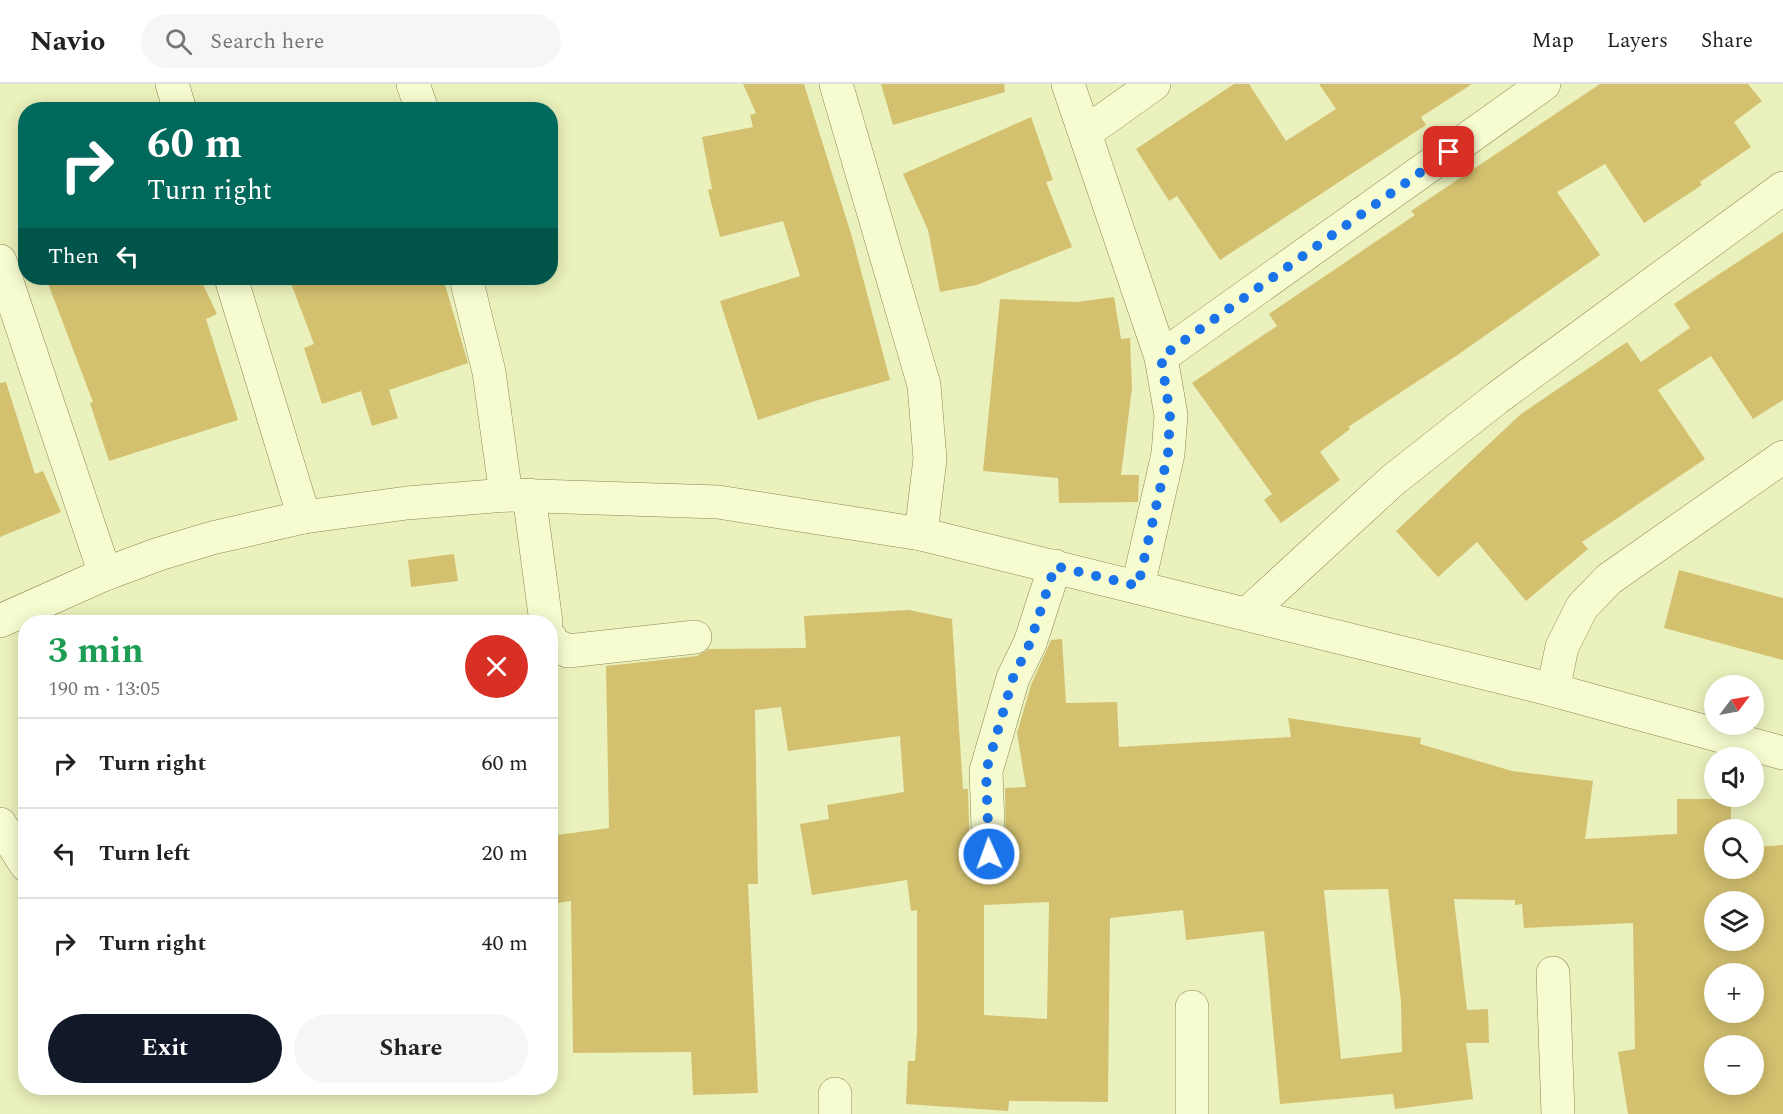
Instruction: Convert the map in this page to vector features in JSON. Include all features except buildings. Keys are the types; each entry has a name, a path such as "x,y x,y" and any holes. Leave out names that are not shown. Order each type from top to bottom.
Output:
{"street":[{"path":"172,84 178,102"},
{"path":"413,84 419,102"},
{"path":"836,84 924,385 930,459 921,534"},
{"path":"1068,84 1161,357 1170,415 1168,454 1138,586"},
{"path":"1085,133 1154,84"},
{"path":"1161,357 1544,84"},
{"path":"1247,614 1393,480 1497,398 1783,188"},
{"path":"0,261 105,574"},
{"path":"233,285 304,517"},
{"path":"468,285 544,615"},
{"path":"1553,690 1562,647 1582,607 1609,579 1783,457"},
{"path":"0,621 105,574 212,538 304,517 407,503 518,495 718,502 921,534 1553,690 1783,753"},
{"path":"989,854 986,771 1013,678 1030,643 1055,566"},
{"path":"558,646 568,651 695,637"},
{"path":"0,824 18,852"},
{"path":"1553,974 1558,1114"},
{"path":"1192,1007 1192,1114"}],"route":[{"path":"989,854 986,771 1013,678 1030,643 1055,566 1138,586 1168,454 1170,415 1161,357 1449,152"}]}
